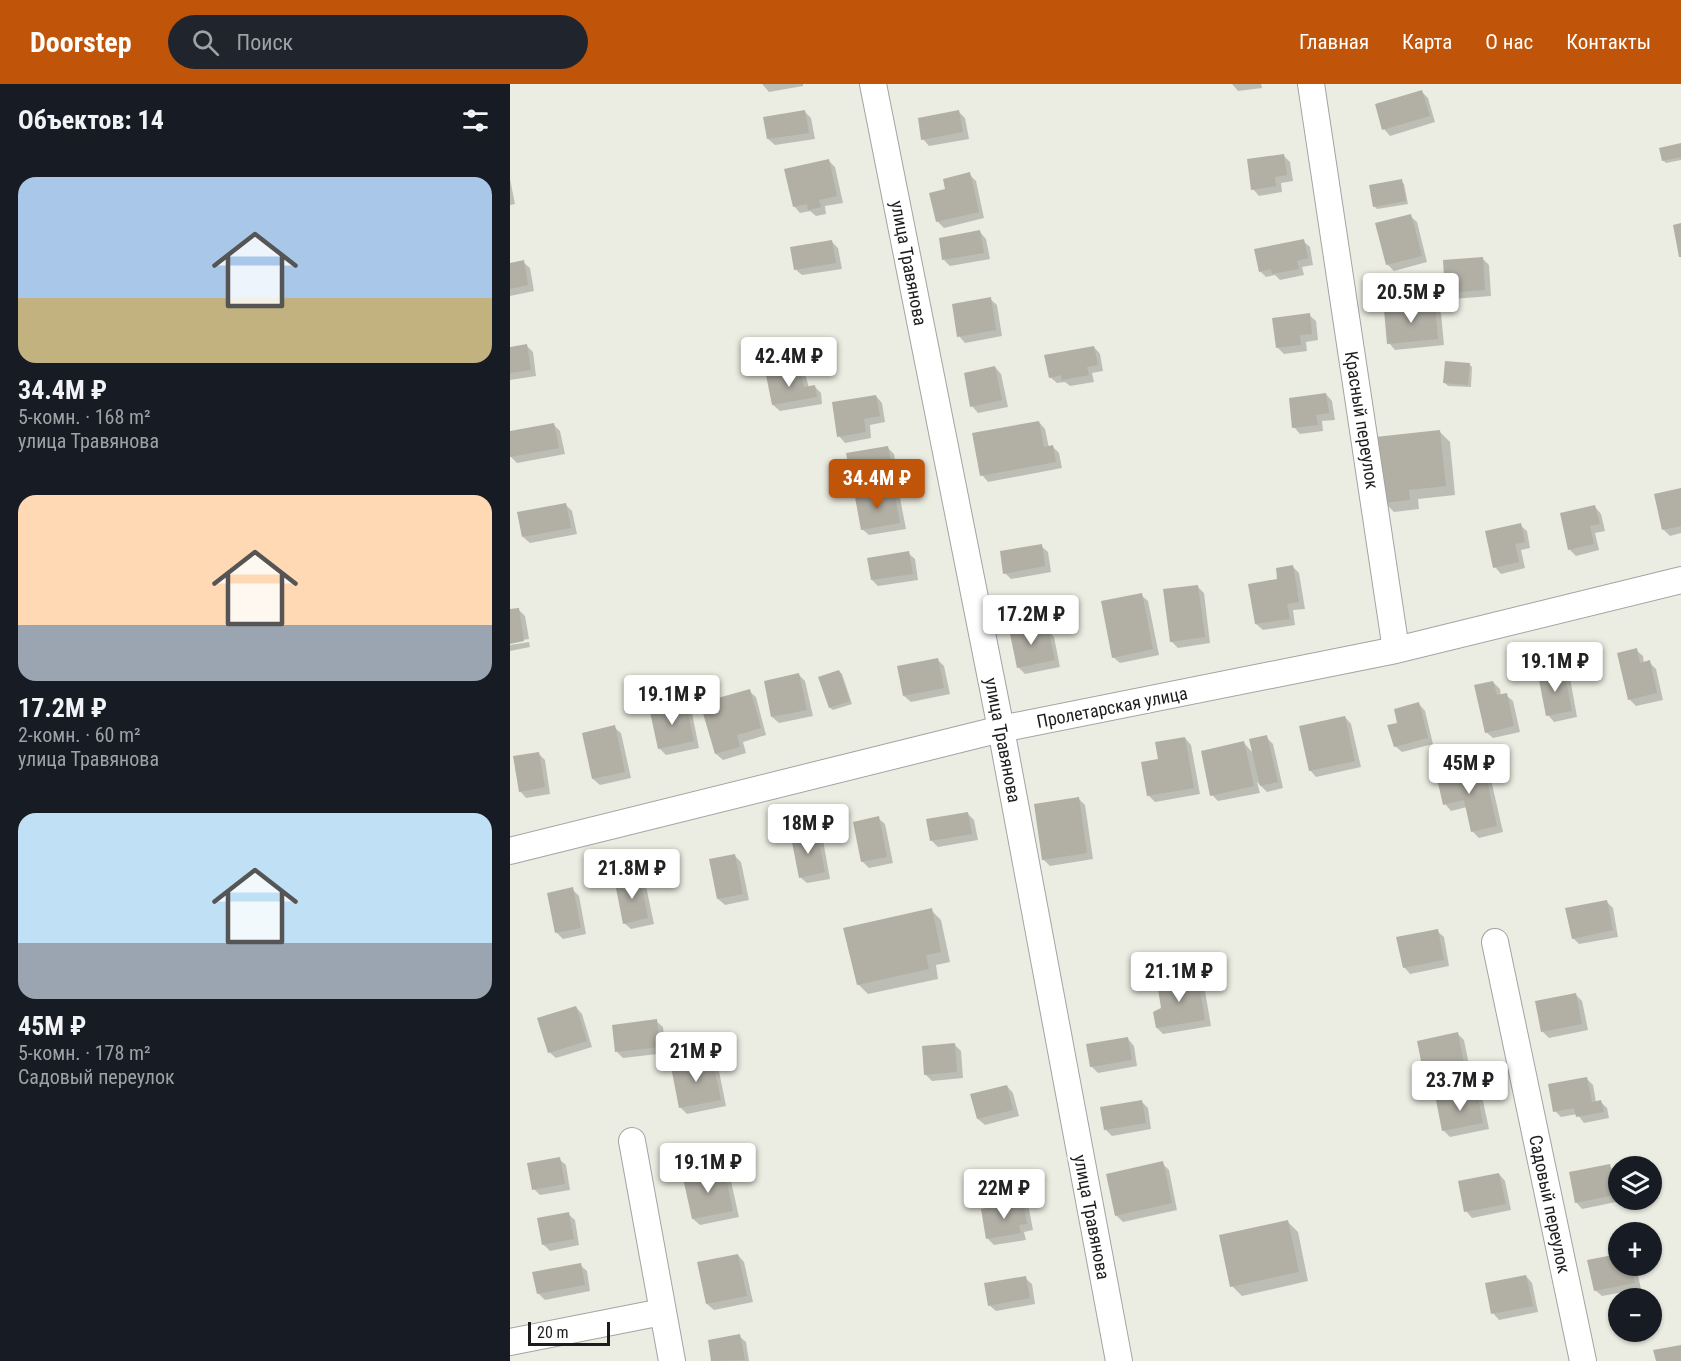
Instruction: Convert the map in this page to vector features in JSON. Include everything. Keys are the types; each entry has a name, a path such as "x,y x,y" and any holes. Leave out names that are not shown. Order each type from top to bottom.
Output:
{"street":[{"name":"улица Травянова","path":"873,84 1001,729 1119,1361"},
{"name":"Красный переулок","path":"1311,84 1396,650"},
{"name":"Пролетарская улица","path":"510,851 1001,729 1396,650 1681,580"},
{"name":"Садовый переулок","path":"1495,942 1583,1361"},
{"path":"632,1141 672,1361"},
{"path":"510,1342 662,1312"}],"building":[{"path":"1422,90 1430,116 1382,130 1375,104"},
{"path":"805,110 809,133 767,139 763,117"},
{"path":"959,110 963,132 921,140 918,118"},
{"path":"1681,143 1681,157 1662,161 1659,148"},
{"path":"1284,154 1287,175 1275,177 1276,186 1251,190 1247,159"},
{"path":"829,159 837,196 819,200 821,207 808,210 807,204 793,207 784,169"},
{"path":"970,172 979,212 936,222 929,193 945,189 943,179"},
{"path":"1402,179 1406,201 1373,207 1369,185"},
{"path":"1411,214 1422,256 1386,265 1375,223"},
{"path":"1681,223 1681,257 1679,257 1673,225"},
{"path":"980,230 984,253 942,260 939,238"},
{"path":"1304,239 1308,258 1297,261 1299,269 1272,274 1271,269 1259,272 1254,249"},
{"path":"832,240 836,263 794,270 790,247"},
{"path":"1483,257 1485,290 1445,293 1443,260"},
{"path":"524,260 528,285 510,289 510,263"},
{"path":"991,297 996,330 957,337 952,304"},
{"path":"1435,305 1438,339 1387,344 1384,310"},
{"path":"1310,313 1312,334 1300,335 1301,345 1276,348 1272,318"},
{"path":"527,344 531,370 510,373 510,347"},
{"path":"1094,346 1098,365 1087,367 1089,375 1062,380 1061,375 1049,378 1044,355"},
{"path":"1445,361 1470,363 1468,385 1443,383"},
{"path":"995,366 1002,400 970,407 964,373"},
{"path":"800,369 804,387 815,385 817,397 772,405 766,375"},
{"path":"1326,393 1329,413 1316,415 1318,425 1292,428 1289,398"},
{"path":"876,395 880,416 864,419 866,432 837,437 832,402"},
{"path":"1039,421 1044,447 1053,445 1056,462 980,476 972,433"},
{"path":"554,423 559,448 510,457 510,431"},
{"path":"1440,430 1446,486 1409,490 1410,500 1383,503 1375,437"},
{"path":"888,446 892,468 850,475 846,453"},
{"path":"1681,488 1681,526 1662,530 1654,494"},
{"path":"894,490 900,523 861,530 855,497"},
{"path":"566,503 571,528 522,537 517,512"},
{"path":"1595,505 1600,524 1590,526 1594,544 1568,550 1560,513"},
{"path":"1521,523 1525,542 1515,544 1519,562 1493,568 1485,531"},
{"path":"1042,544 1045,566 1003,574 1000,551"},
{"path":"909,551 913,574 871,580 867,558"},
{"path":"1293,565 1299,602 1287,604 1290,619 1255,624 1248,584 1277,579 1276,568"},
{"path":"1198,585 1205,637 1170,642 1163,589"},
{"path":"1142,593 1153,649 1112,658 1101,601"},
{"path":"519,608 524,641 510,644 510,609"},
{"path":"1033,624 1033,632 1048,628 1055,660 1017,668 1009,629"},
{"path":"1637,648 1640,663 1650,660 1657,693 1628,700 1617,653"},
{"path":"938,658 944,688 903,696 897,666"},
{"path":"839,670 850,701 829,708 818,677"},
{"path":"1564,670 1572,711 1546,716 1538,675"},
{"path":"799,673 807,710 771,717 764,681"},
{"path":"1493,681 1497,695 1507,693 1514,726 1485,733 1474,685"},
{"path":"750,689 761,728 737,735 740,747 715,754 700,703"},
{"path":"1419,702 1428,738 1394,747 1387,725 1397,723 1394,709"},
{"path":"686,704 694,741 658,749 650,712"},
{"path":"1345,716 1355,761 1309,771 1299,726"},
{"path":"615,725 625,772 592,779 582,733"},
{"path":"1267,735 1278,782 1260,786 1249,739"},
{"path":"1185,737 1194,788 1147,796 1141,762 1158,759 1155,742"},
{"path":"1244,741 1254,786 1210,796 1201,751"},
{"path":"539,752 545,787 519,792 513,756"},
{"path":"1483,763 1497,826 1471,832 1464,800 1443,805 1436,774"},
{"path":"1079,797 1087,853 1042,860 1034,804"},
{"path":"968,812 972,834 930,841 926,819"},
{"path":"879,816 887,857 861,862 853,822"},
{"path":"817,832 825,872 799,878 791,837"},
{"path":"735,854 743,894 717,899 709,859"},
{"path":"640,877 648,918 623,924 615,883"},
{"path":"573,887 581,928 555,933 547,893"},
{"path":"1607,900 1613,930 1572,939 1565,908"},
{"path":"932,908 941,952 926,955 929,969 857,985 843,928"},
{"path":"1438,929 1444,960 1403,968 1396,937"},
{"path":"1198,977 1205,1020 1156,1028 1153,1012 1161,1008 1157,983"},
{"path":"1576,993 1582,1024 1541,1032 1535,1001"},
{"path":"576,1006 587,1041 548,1053 537,1018"},
{"path":"657,1019 660,1047 615,1052 612,1025"},
{"path":"1458,1032 1464,1063 1423,1071 1417,1041"},
{"path":"1128,1037 1132,1060 1090,1067 1086,1044"},
{"path":"955,1043 957,1072 924,1075 922,1046"},
{"path":"712,1058 721,1100 679,1108 671,1067"},
{"path":"1587,1077 1592,1102 1601,1100 1604,1112 1576,1117 1574,1108 1553,1112 1548,1084"},
{"path":"1007,1085 1013,1110 977,1119 970,1094"},
{"path":"1477,1092 1483,1123 1442,1131 1436,1100"},
{"path":"1142,1100 1146,1123 1104,1130 1100,1107"},
{"path":"560,1157 565,1184 532,1190 527,1163"},
{"path":"1163,1161 1172,1203 1115,1216 1106,1174"},
{"path":"1608,1164 1608,1197 1575,1203 1569,1172"},
{"path":"724,1169 733,1211 692,1219 683,1178"},
{"path":"1499,1173 1506,1204 1464,1212 1458,1181"},
{"path":"1023,1201 1027,1224 1019,1225 1021,1233 986,1239 981,1209"},
{"path":"569,1212 574,1239 542,1245 537,1218"},
{"path":"1288,1220 1299,1272 1230,1287 1219,1235"},
{"path":"738,1254 747,1296 706,1304 697,1262"},
{"path":"1608,1256 1608,1276 1634,1276 1635,1283 1594,1291 1587,1260"},
{"path":"581,1263 585,1285 537,1294 532,1272"},
{"path":"1526,1275 1533,1306 1491,1314 1485,1283"},
{"path":"1026,1276 1030,1298 988,1306 984,1283"},
{"path":"740,1334 745,1360 711,1361 708,1340"},
{"path":"1681,1345 1681,1361 1656,1361 1653,1350"}]}
